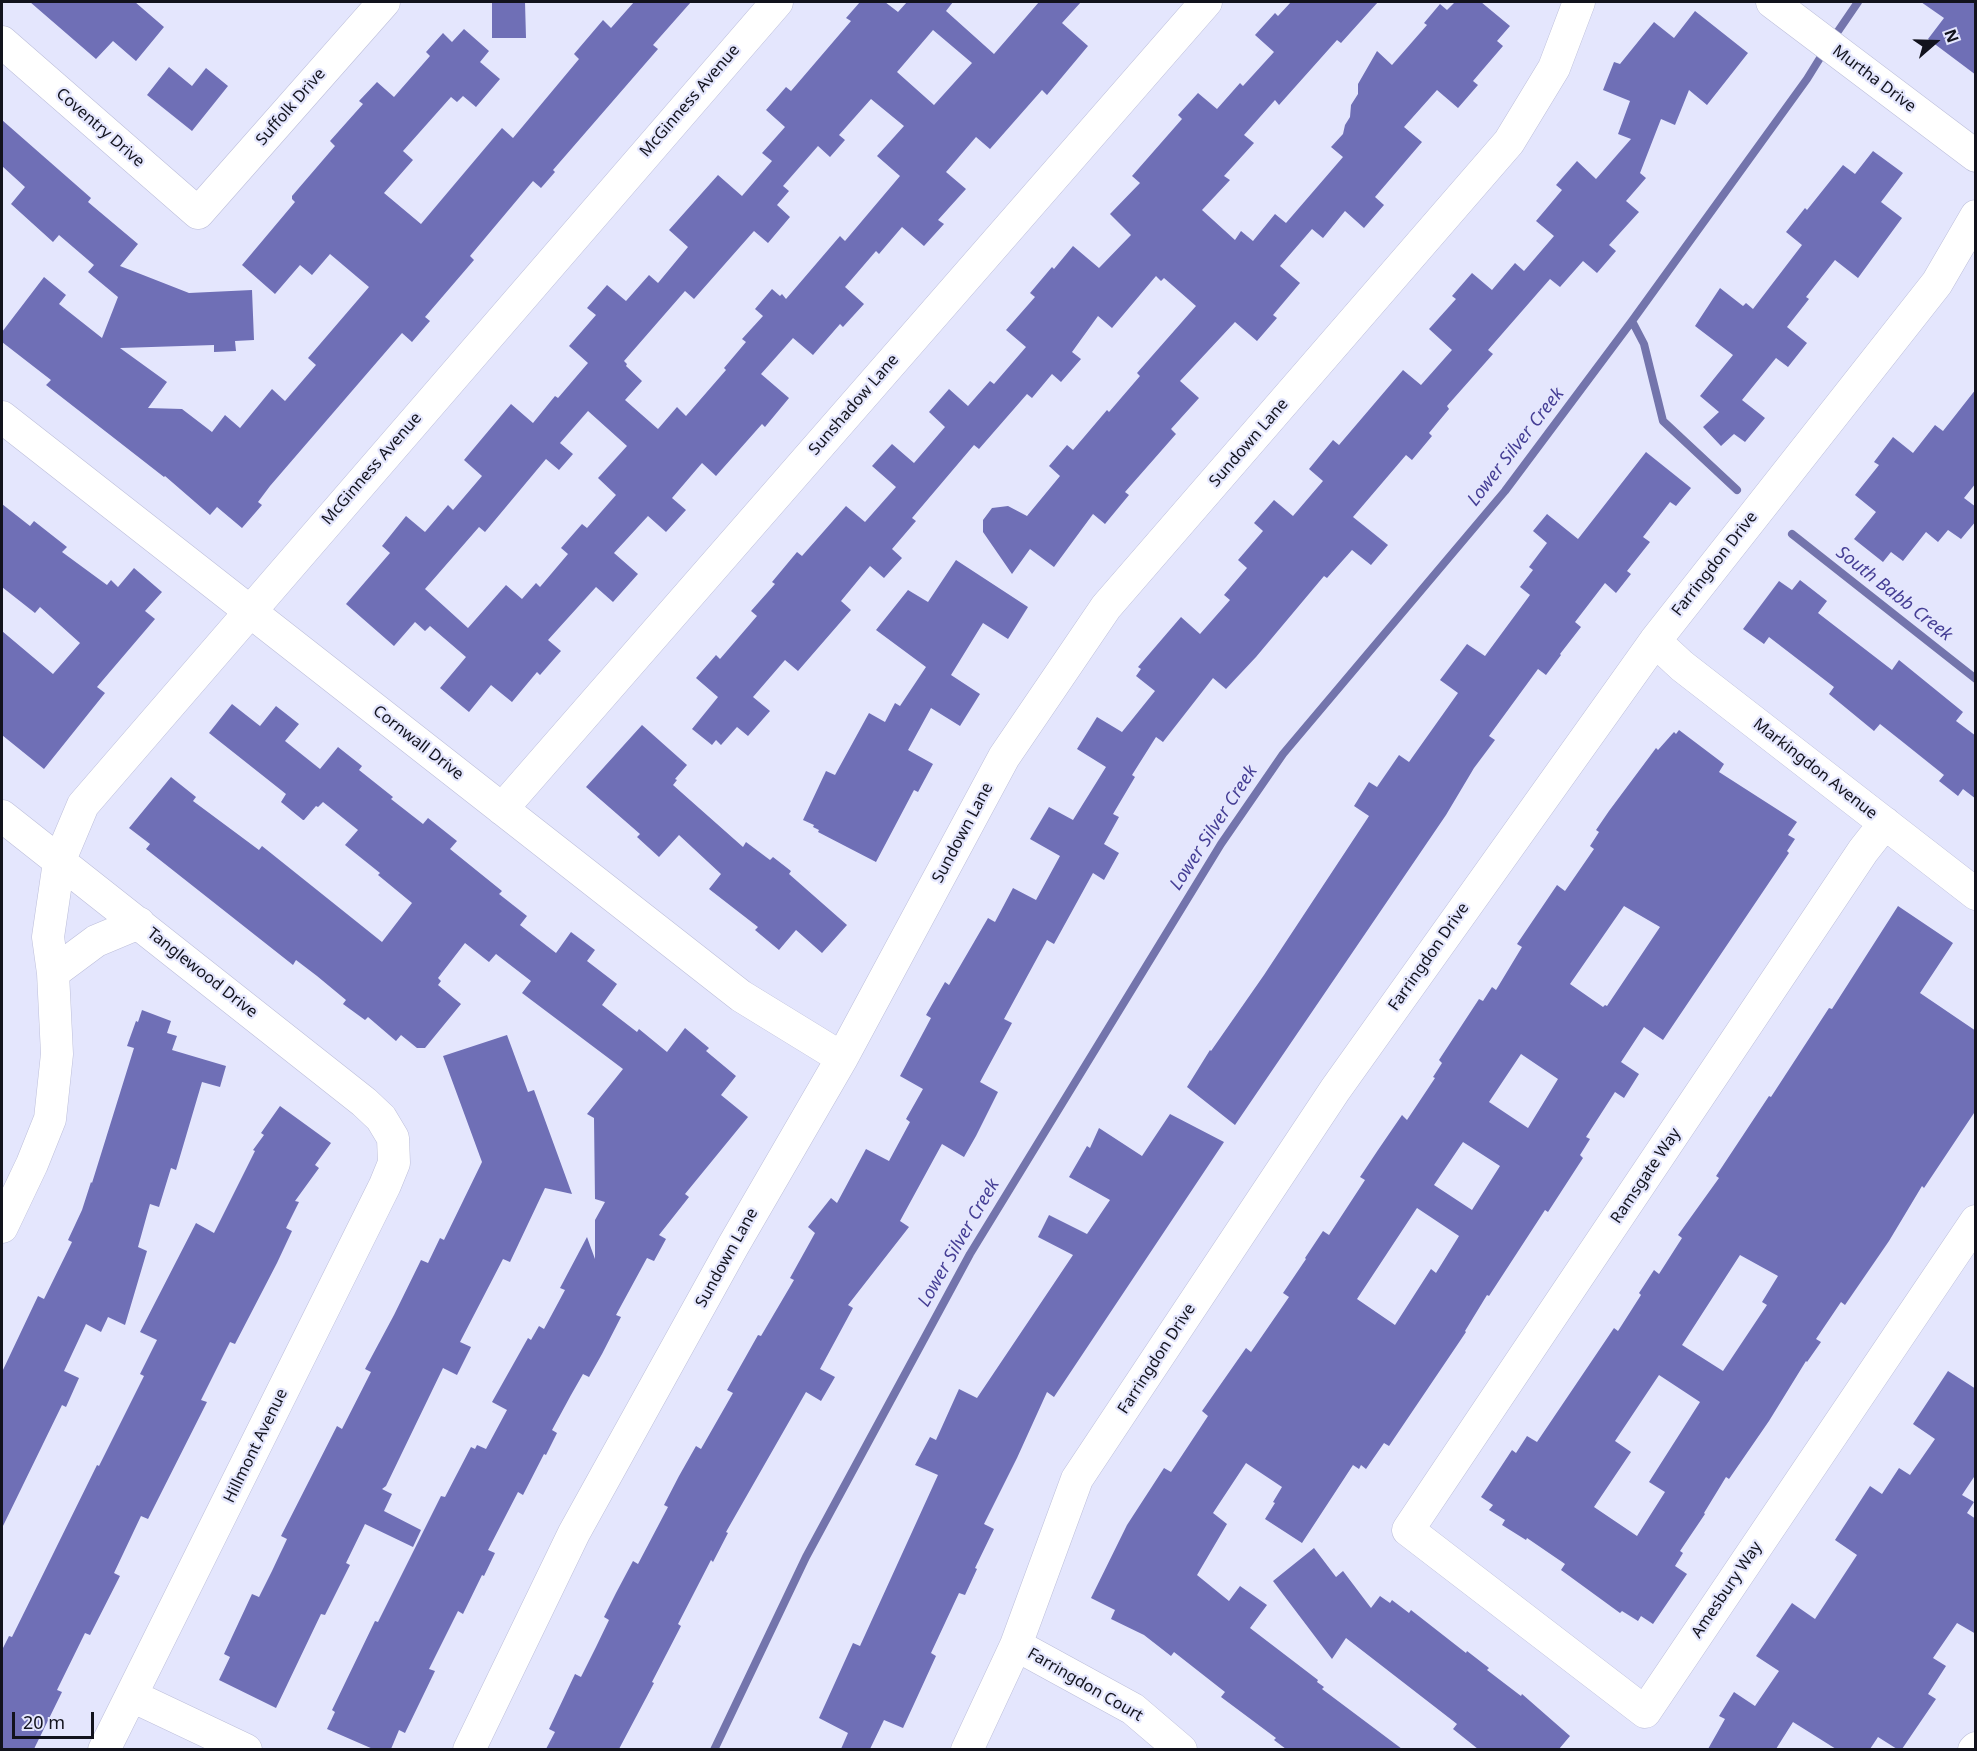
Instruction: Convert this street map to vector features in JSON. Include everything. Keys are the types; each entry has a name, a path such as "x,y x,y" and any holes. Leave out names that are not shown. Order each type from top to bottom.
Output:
{"street":[{"name":"Suffolk Drive","path":"198,213 384,2"},
{"name":"McGinness Avenue","path":"2,1227 32,1164 50,1119 57,1054 53,973 48,938 59,862 82,805 777,2"},
{"name":"Sunshadow Lane","path":"502,809 1206,2"},
{"name":"Sundown Lane","path":"469,1749 574,1533 733,1246 842,1058 1004,757 1106,607 1509,142 1554,68 1579,2"},
{"name":"Murtha Drive","path":"1783,10 1976,156"},
{"name":"Coventry Drive","path":"2,42 198,213"},
{"name":"Farringdon Drive","path":"967,1749 1016,1644 1077,1479 1335,1090 1655,641 1937,283 1976,216"},
{"name":"Cornwall Drive","path":"2,417 741,996 842,1058"},
{"name":"Markingdon Avenue","path":"1655,641 1682,666 1976,894"},
{"name":"Tanglewood Drive","path":"2,816 364,1102 381,1118 393,1138"},
{"name":"Ramsgate Way","path":"1408,1530 1863,851 1885,823"},
{"path":"53,973 96,941 139,923"},
{"name":"Hillmont Avenue","path":"105,1749 385,1185 394,1163 393,1138"},
{"name":"Amesbury Way","path":"1408,1530 1645,1712 1976,1221"},
{"name":"Farringdon Court","path":"1016,1644 1133,1710 1181,1749"},
{"path":"132,1696 246,1749"}],"building":[{"path":"30,2 135,2 164,27 136,61 113,41 96,59"},
{"path":"492,2 525,2 526,38 492,38"},
{"path":"634,2 691,2 653,45 658,49 553,170 555,172 541,188 533,181 470,256 474,260 425,317 430,321 412,342 402,333 270,486 258,502 262,505 242,528 217,507 210,515 165,476 46,385 51,380 2,342 2,332 44,277 66,295 59,304 102,338 118,297 88,272 94,265 59,235 53,242 11,204 25,187 2,166 2,120 91,198 88,202 138,244 120,266 189,293 252,290 254,340 235,341 236,351 214,352 214,345 120,348 167,382 148,408 182,409 212,432 225,415 240,428 272,389 285,401 316,365 308,358 369,287 330,254 312,275 300,265 275,294 242,265 295,202 292,196 335,146 330,141 363,104 359,101 377,82 394,97 430,56 426,52 443,33 452,42 464,29 489,51 480,62 500,79 476,107 463,96 457,102 451,97 403,151 413,160 384,193 421,224 502,128 513,138 579,59 574,54 603,20 611,28"},
{"path":"860,2 885,2 898,12 907,2 953,2 946,11 994,54 1039,2 1081,2 1062,23 1088,46 1047,95 1042,90 990,149 976,137 946,172 966,189 938,220 944,224 924,246 902,227 879,254 876,251 845,287 864,304 843,327 840,324 813,355 793,338 761,374 789,398 765,427 762,424 716,476 702,463 672,498 686,510 666,532 648,516 614,553 638,574 613,602 596,587 548,640 561,651 540,675 537,672 512,702 491,685 469,712 440,688 466,657 430,626 425,631 415,622 394,646 346,604 390,553 382,546 406,516 425,532 448,505 453,510 482,476 464,460 511,404 533,423 555,396 558,398 588,363 569,346 596,315 587,308 607,285 626,301 649,275 658,283 688,247 669,230 718,175 742,196 772,161 762,153 785,127 766,110 786,87 791,91 851,21 846,18","holes":["933,30 972,63 934,105 897,72","871,99 904,126 877,156 900,176 845,241 840,236 786,299 772,289 755,309 763,316 742,339 746,342 724,368 726,370 686,416 677,407 658,429 625,400 642,381 626,366 624,361 685,291 694,299 754,231 768,243 790,217 777,205 789,191 783,186 818,146 830,157 845,140 839,135","588,411 627,446 598,478 616,495 587,528 582,524 561,548 568,554 540,587 536,583 522,599 506,585 468,628 425,589 479,527 485,532 546,459 559,470 573,454 560,443"]},
{"path":"1291,2 1378,2 1341,43 1337,40 1279,105 1275,100 1244,135 1254,143 1224,176 1230,180 1202,210 1235,240 1241,231 1253,241 1275,214 1286,223 1343,157 1331,147 1343,134 1350,117 1351,105 1358,94 1358,84 1377,51 1392,65 1427,25 1424,23 1440,4 1447,10 1455,2 1481,2 1510,26 1497,41 1503,46 1473,81 1478,85 1458,108 1437,90 1404,127 1422,142 1375,197 1384,205 1364,228 1345,211 1323,238 1312,229 1280,266 1300,283 1273,315 1277,318 1257,341 1235,322 1180,381 1199,398 1171,429 1176,434 1125,492 1129,495 1105,524 1093,514 1054,567 1030,549 1012,574 983,532 983,520 992,508 1008,506 1027,516 1060,476 1049,466 1067,445 1073,450 1107,410 1109,412 1140,376 1137,373 1196,306 1164,278 1161,281 1156,276 1112,328 1098,316 1072,352 1081,359 1061,382 1052,374 1032,398 1027,394 979,449 974,445 912,518 916,521 892,549 902,558 884,578 870,566 841,601 851,610 798,671 785,660 753,697 770,711 748,736 737,727 721,745 716,740 712,745 692,729 718,697 696,678 716,655 720,659 757,616 751,611 775,584 772,582 797,552 802,556 846,506 865,522 896,487 872,466 892,444 914,463 945,427 929,412 949,389 968,406 990,381 994,384 1026,347 1006,330 1035,297 1030,293 1073,246 1099,268 1131,235 1110,214 1140,183 1132,176 1182,119 1178,115 1198,93 1217,109 1240,83 1243,86 1274,52 1255,35 1275,13 1278,16"},
{"path":"1921,2 1976,2 1976,75 1928,39 1944,18"},
{"path":"1695,11 1748,53 1707,105 1689,90 1675,125 1661,119 1640,173 1646,178 1626,201 1639,212 1609,245 1616,251 1597,273 1583,261 1560,287 1550,279 1488,350 1493,354 1447,406 1449,409 1429,433 1432,436 1412,460 1406,455 1353,517 1388,545 1371,565 1352,550 1327,578 1324,576 1226,689 1213,678 1163,742 1156,737 1132,775 1135,777 1113,814 1119,817 1104,844 1119,853 1104,880 1093,873 1054,944 1047,940 1004,1019 1012,1023 980,1082 998,1092 976,1136 964,1157 942,1144 900,1221 909,1227 848,1305 853,1308 820,1369 835,1377 821,1401 806,1392 726,1532 728,1533 713,1562 711,1560 678,1624 681,1626 652,1682 654,1683 619,1749 546,1749 555,1732 549,1729 575,1674 581,1677 596,1647 609,1620 604,1617 616,1593 633,1561 638,1564 668,1507 664,1505 679,1476 696,1446 701,1449 733,1393 727,1390 758,1335 761,1336 794,1280 790,1278 815,1233 808,1227 831,1198 837,1203 866,1149 889,1161 910,1122 906,1119 923,1089 900,1076 931,1018 926,1015 945,982 949,985 988,918 995,922 1013,888 1036,900 1060,856 1030,839 1049,807 1073,820 1106,767 1077,749 1097,717 1122,732 1155,691 1136,676 1141,669 1138,667 1181,617 1200,634 1230,600 1224,595 1247,568 1238,560 1263,531 1254,523 1274,500 1293,516 1323,481 1309,469 1333,440 1339,445 1403,370 1421,385 1452,350 1429,329 1456,299 1452,296 1472,273 1492,290 1515,263 1524,271 1554,236 1536,221 1562,190 1556,185 1577,161 1596,179 1631,139 1618,134 1630,101 1603,90 1614,62 1620,64 1654,22 1674,38"},
{"path":"169,67 192,86 206,68 228,86 192,131 147,95"},
{"path":"1873,151 1903,173 1881,202 1902,218 1858,278 1835,260 1806,297 1809,299 1787,327 1807,343 1788,367 1776,358 1742,400 1765,418 1745,442 1734,434 1721,446 1703,427 1719,412 1700,396 1733,355 1695,326 1720,288 1743,306 1746,303 1753,309 1802,245 1786,232 1843,165 1855,174"},
{"path":"1976,389 1976,483 1964,498 1976,507 1976,521 1961,539 1948,530 1938,542 1926,532 1903,561 1891,552 1883,562 1854,539 1876,512 1855,495 1879,465 1874,462 1893,437 1913,453 1935,425 1943,431"},
{"path":"1646,452 1691,488 1676,506 1670,502 1643,537 1650,542 1627,571 1631,574 1616,593 1605,583 1575,622 1581,627 1546,675 1538,669 1489,736 1495,740 1235,1125 1187,1087 1369,816 1354,806 1369,782 1377,787 1399,755 1409,762 1458,693 1440,680 1467,644 1485,656 1530,595 1520,587 1533,570 1529,567 1547,543 1533,531 1547,514 1578,539"},
{"path":"2,504 30,526 34,521 67,547 62,552 107,585 111,580 118,587 134,568 162,592 145,611 155,619 97,687 105,693 44,769 2,735 2,631 53,674 80,643 40,607 35,613 2,587"},
{"path":"956,560 1028,607 1008,639 983,623 951,675 980,694 960,726 931,708 908,750 933,764 918,792 914,790 876,862 818,832 819,830 813,827 814,825 803,820 826,771 835,775 869,713 885,722 895,703 900,706 926,667 876,630 908,590 928,602"},
{"path":"1800,580 1827,601 1818,613 1892,670 1899,660 1963,712 1956,721 1976,736 1976,799 1963,789 1958,796 1939,781 1944,775 1880,724 1874,731 1829,694 1834,687 1769,637 1764,644 1743,629 1779,581 1792,590"},
{"path":"232,704 260,726 276,706 299,724 285,741 320,769 338,747 362,766 359,770 393,797 391,799 423,824 428,818 457,841 450,849 502,891 499,894 527,916 520,925 556,953 571,932 595,950 587,961 617,984 602,1005 637,1032 639,1029 667,1052 685,1028 709,1048 706,1051 736,1076 721,1095 748,1117 685,1194 689,1197 659,1235 666,1239 654,1261 647,1258 616,1315 621,1317 602,1354 589,1377 583,1374 571,1395 552,1430 557,1433 523,1495 518,1492 488,1550 495,1553 484,1576 482,1575 463,1614 458,1611 429,1669 435,1671 405,1733 399,1730 391,1749 373,1749 327,1729 335,1712 332,1710 375,1621 378,1622 441,1496 445,1497 471,1447 475,1449 477,1445 486,1449 507,1410 492,1402 528,1338 531,1340 539,1326 544,1329 565,1290 560,1288 587,1237 595,1259 595,1220 605,1202 595,1199 594,1118 587,1114 623,1069 522,993 531,981 496,954 489,962 465,943 438,978 441,981 438,985 461,1004 425,1048 417,1048 401,1035 396,1041 368,1017 365,1020 343,1004 346,1000 317,976 296,960 293,965 146,849 150,844 129,828 171,777 196,797 193,801 259,850 262,846 382,942 412,903 345,845 358,830 323,802 303,820 281,802 286,794 209,733"},
{"path":"642,725 687,765 675,779 677,780 673,785 743,847 746,842 770,860 773,857 791,871 789,874 847,925 822,953 796,930 779,950 755,930 758,927 709,889 721,874 679,835 659,857 637,837 640,834 586,787"},
{"path":"1679,730 1724,764 1719,772 1797,822 1788,835 1795,839 1787,851 1789,853 1663,1040 1644,1027 1621,1062 1639,1074 1624,1098 1615,1092 1586,1137 1590,1139 1580,1155 1583,1158 1548,1212 1545,1210 1489,1296 1487,1295 1466,1332 1389,1446 1384,1443 1366,1469 1361,1465 1359,1469 1353,1465 1302,1543 1265,1519 1282,1487 1246,1463 1213,1513 1227,1524 1197,1575 1229,1601 1240,1586 1267,1605 1250,1628 1318,1680 1317,1682 1324,1687 1322,1689 1402,1749 1286,1749 1274,1740 1276,1738 1221,1697 1225,1692 1174,1652 1171,1656 1144,1635 1111,1619 1115,1610 1091,1598 1127,1525 1164,1468 1171,1472 1208,1416 1202,1411 1246,1348 1251,1352 1289,1297 1283,1293 1305,1258 1323,1231 1329,1235 1365,1180 1360,1177 1402,1115 1407,1120 1435,1078 1433,1077 1442,1063 1439,1060 1479,999 1483,1001 1492,987 1496,990 1522,947 1517,944 1557,885 1565,891 1594,849 1590,846 1599,832 1596,830 1609,811 1656,748 1658,750 1674,732 1676,734","holes":["1624,906 1660,927 1607,1006 1603,1007 1570,984","1521,1054 1558,1079 1528,1128 1489,1102","1463,1142 1500,1166 1472,1210 1434,1185","1417,1208 1459,1236 1436,1273 1431,1269 1395,1325 1357,1299"]},
{"path":"1898,906 1953,943 1920,993 1976,1031 1976,1110 1924,1188 1922,1186 1889,1241 1845,1305 1841,1302 1816,1339 1821,1342 1806,1361 1769,1421 1729,1479 1726,1477 1680,1551 1683,1553 1675,1566 1687,1574 1653,1624 1641,1616 1638,1621 1622,1611 1620,1613 1561,1570 1565,1564 1527,1538 1526,1540 1502,1525 1505,1520 1489,1510 1493,1505 1481,1497 1512,1450 1516,1453 1527,1436 1537,1442 1614,1328 1618,1331 1654,1270 1659,1274 1682,1238 1678,1235 1719,1178 1716,1176 1829,1008 1832,1009","holes":["1740,1255 1778,1276 1762,1302 1767,1305 1723,1371 1682,1345","1659,1375 1700,1402 1649,1482 1665,1492 1637,1536 1594,1507 1631,1452 1615,1441"]},
{"path":"142,1010 171,1021 167,1033 177,1036 172,1050 226,1066 220,1087 202,1082 176,1170 171,1168 159,1207 150,1204 138,1247 147,1251 125,1325 108,1317 101,1332 86,1324 64,1371 79,1378 66,1407 62,1405 2,1528 2,1372 38,1296 44,1299 72,1242 68,1240 92,1183 134,1048 127,1046"},
{"path":"507,1035 528,1092 534,1090 572,1194 545,1188 510,1262 503,1259 460,1342 471,1347 457,1375 443,1368 386,1486 382,1489 392,1494 384,1511 421,1530 413,1547 365,1524 346,1563 350,1565 325,1615 321,1614 276,1708 219,1680 230,1657 224,1654 252,1594 259,1597 287,1539 281,1536 337,1426 342,1429 371,1372 365,1369 421,1260 428,1263 440,1238 444,1240 482,1162 443,1056"},
{"path":"280,1106 331,1143 315,1165 319,1168 295,1201 299,1202 286,1228 292,1231 277,1263 235,1344 230,1342 201,1400 207,1402 148,1519 141,1516 114,1573 120,1576 90,1635 85,1633 57,1690 62,1692 34,1749 2,1749 2,1650 9,1636 12,1637 144,1376 140,1374 157,1340 140,1332 196,1223 214,1233 255,1151 253,1150 264,1135 261,1133"},
{"path":"1170,1114 1224,1142 1054,1397 1047,1392 984,1524 994,1529 965,1595 959,1593 931,1653 936,1656 903,1728 884,1720 870,1749 841,1749 848,1733 819,1718 853,1643 860,1646 938,1475 915,1465 930,1437 936,1440 959,1389 977,1398 1073,1255 1038,1237 1049,1215 1087,1234 1110,1200 1069,1177 1087,1146 1090,1148 1099,1128 1142,1156"},
{"path":"1948,1371 1976,1389 1976,1474 1962,1495 1974,1502 1967,1513 1976,1519 1976,1634 1957,1623 1933,1658 1946,1666 1928,1694 1936,1699 1902,1749 1897,1749 1878,1737 1870,1749 1836,1749 1793,1722 1776,1749 1708,1749 1725,1719 1719,1716 1734,1692 1755,1706 1779,1671 1756,1656 1792,1603 1815,1619 1857,1555 1835,1540 1870,1486 1882,1494 1899,1468 1910,1475 1935,1439 1913,1424"},
{"path":"1314,1548 1336,1577 1343,1571 1371,1608 1380,1596 1390,1603 1392,1600 1409,1613 1411,1610 1489,1668 1487,1670 1521,1696 1522,1694 1570,1736 1559,1749 1478,1749 1453,1729 1457,1724 1346,1638 1332,1659 1273,1581"}],"waterway":[{"name":"Lower Silver Creek","path":"1832,40 1858,2"},
{"name":"Lower Silver Creek","path":"714,1750 806,1557 970,1254 1221,844 1283,754 1505,491 1632,321 1807,79 1825,50"},
{"name":"South Babb Creek","path":"1632,321 1644,344 1663,421 1737,490"},
{"name":"South Babb Creek","path":"1792,534 1976,679"}]}
